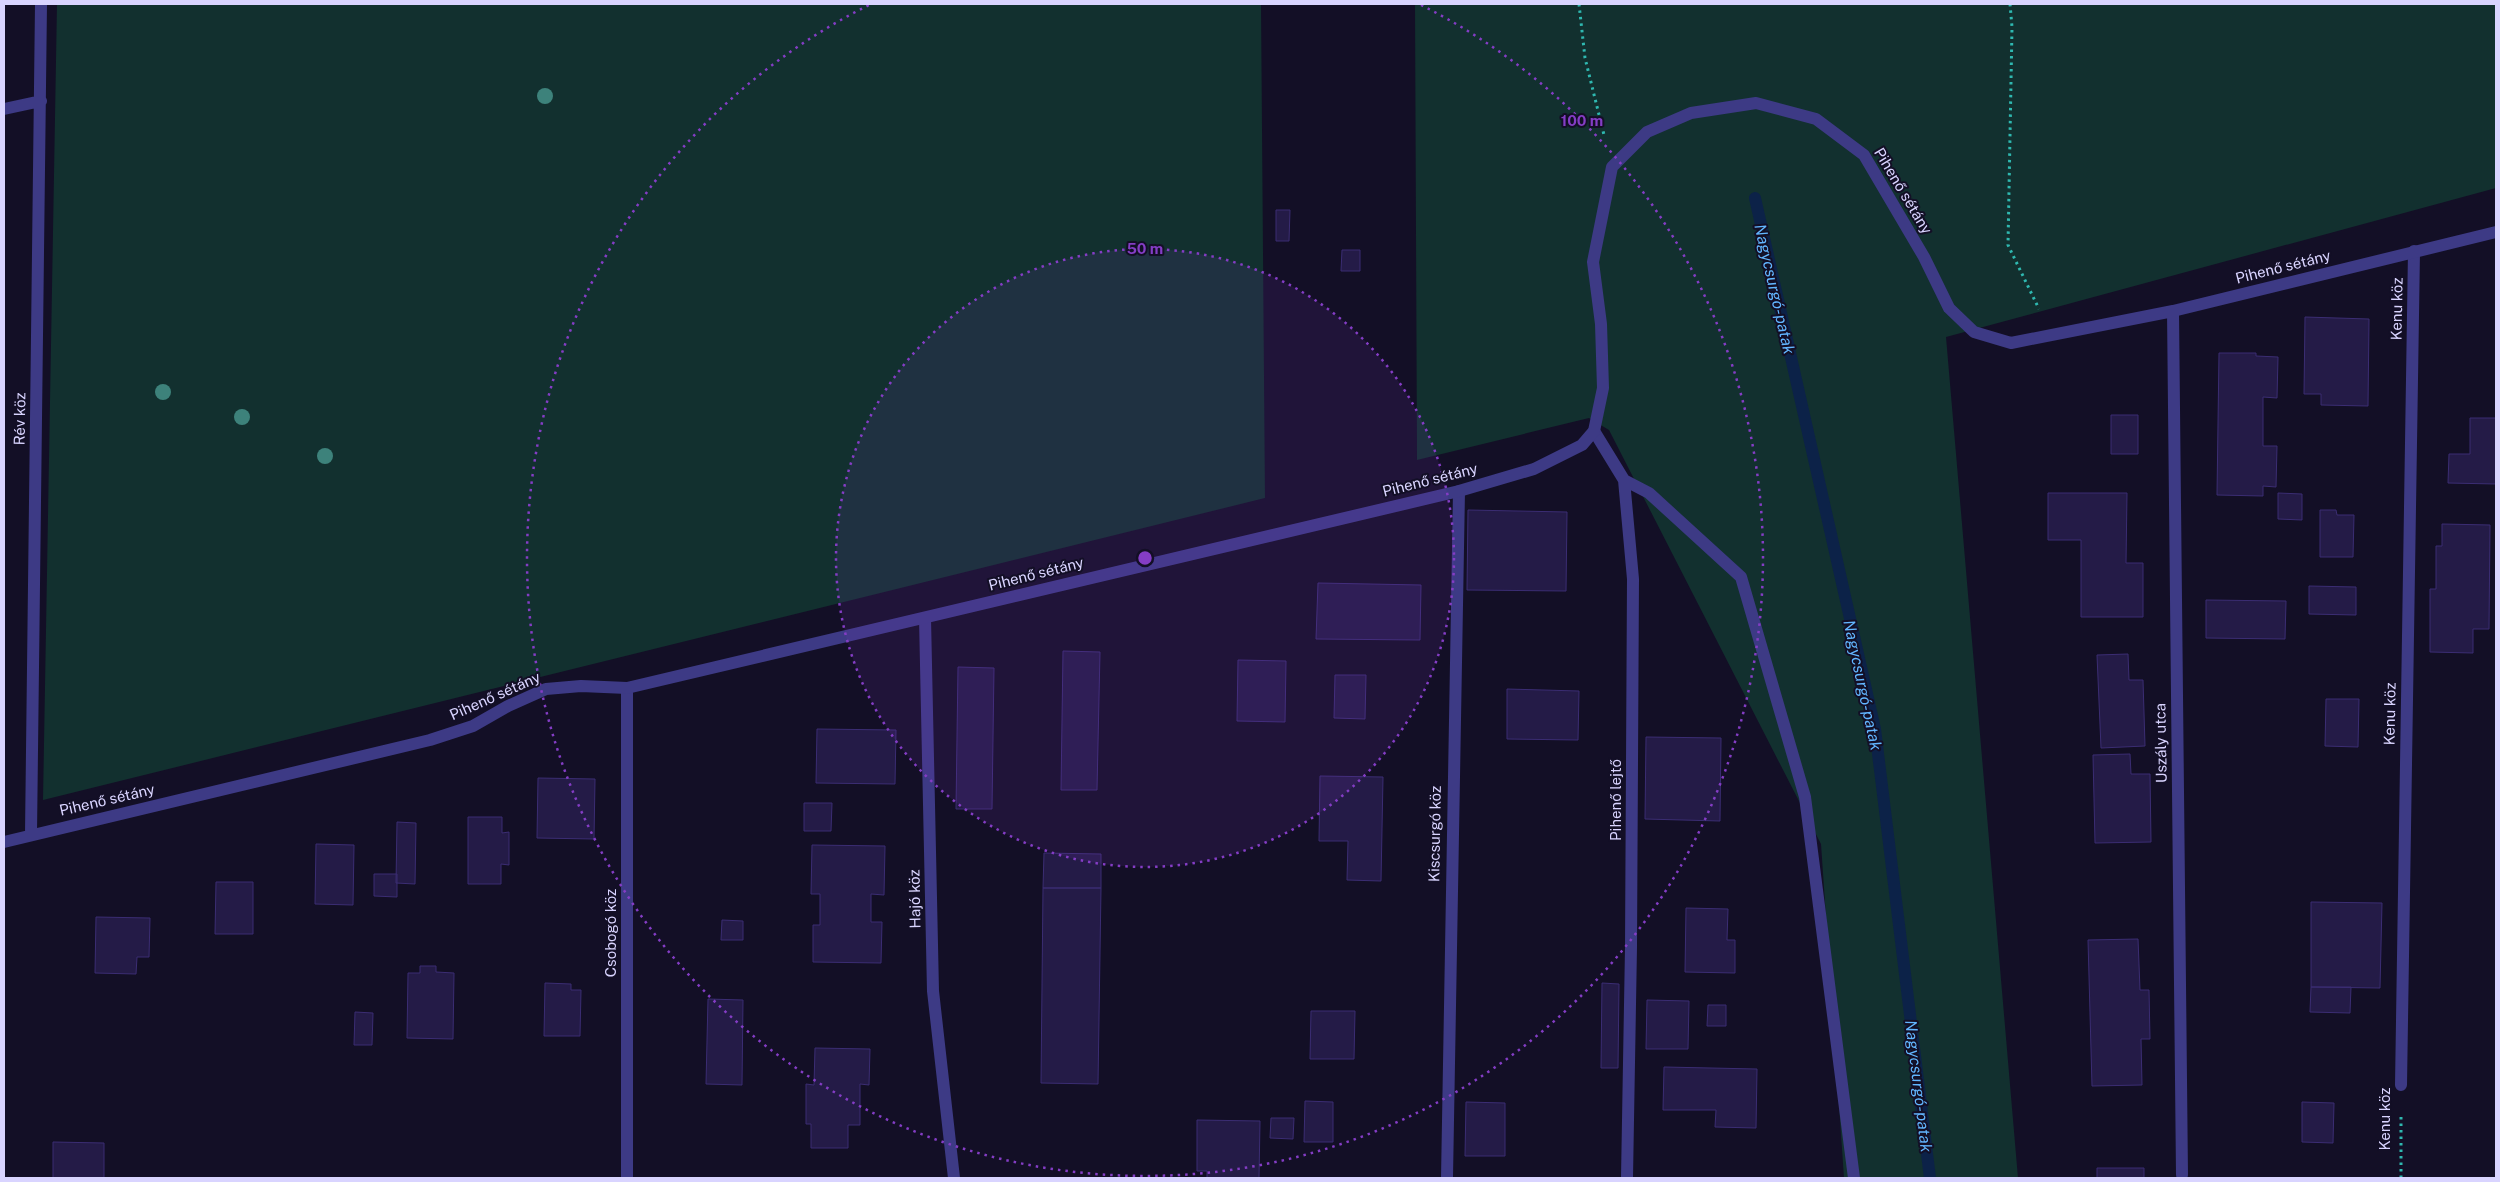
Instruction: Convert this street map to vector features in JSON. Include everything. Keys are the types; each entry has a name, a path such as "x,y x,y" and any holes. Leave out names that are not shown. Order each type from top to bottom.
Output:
{"street":[{"name":"Rév köz","path":"31,834 41,4"},
{"path":"4,109 40,100"},
{"name":"Pihenő sétány","path":"1612,167 1647,132 1691,113 1756,103 1816,119 1864,155 1924,257 1949,308 1974,332 2011,343 2173,312 2496,232"},
{"path":"1594,431 1603,388 1601,324 1592,262 1612,167"},
{"name":"Kenu köz","path":"2401,1084 2414,251"},
{"name":"Uszály utca","path":"2173,312 2182,1175"},
{"name":"Pihenő sétány","path":"4,842 430,740 473,726 508,706 546,689 581,686 627,688 1459,491 1534,469 1582,445 1594,431"},
{"name":"Pihenő lejtő","path":"1594,431 1624,480 1633,579 1632,947 1627,1178"},
{"path":"1624,480 1649,493 1741,577 1805,797 1854,1178"},
{"name":"Kiscsurgó köz","path":"1447,1178 1459,491"},
{"name":"Hajó köz","path":"925,618 933,991 954,1178"},
{"name":"Csobogó köz","path":"627,688 627,1178"}],"path":[{"path":"1579,4 1585,58 1612,167"},
{"path":"2010,4 2012,27 2008,245 2052,336"},
{"name":"Kenu köz","path":"2401,1084 2401,1178"}],"green space":[{"path":"57,4 1261,4 1265,498 43,800"},
{"path":"1415,4 2496,4 2496,188 1946,337 2018,1178 1844,1178 1821,844 1609,430 1589,418 1417,460"}],"building":[{"path":"1276,210 1290,210 1289,241 1276,241"},
{"path":"1342,250 1360,250 1360,271 1341,271"},
{"path":"2305,317 2369,319 2368,406 2321,405 2321,394 2304,394"},
{"path":"2219,353 2256,353 2256,356 2278,357 2277,398 2263,397 2263,446 2277,446 2276,487 2263,486 2263,496 2217,495"},
{"path":"2111,415 2138,415 2138,454 2111,454"},
{"path":"2470,418 2496,418 2496,484 2448,483 2449,454 2470,454"},
{"path":"2048,493 2127,493 2126,563 2143,563 2143,617 2081,617 2081,540 2048,540"},
{"path":"2278,493 2302,494 2302,520 2278,519"},
{"path":"1468,510 1567,512 1566,591 1467,590"},
{"path":"2320,510 2336,510 2337,515 2354,515 2353,557 2320,557"},
{"path":"2442,524 2490,525 2489,629 2473,629 2473,653 2430,652 2430,589 2436,589 2436,546 2442,546"},
{"path":"1318,583 1421,585 1420,640 1316,639"},
{"path":"2309,586 2356,587 2356,615 2309,614"},
{"path":"2206,600 2286,601 2285,639 2206,638"},
{"path":"1063,651 1100,652 1097,790 1061,790"},
{"path":"2128,654 2129,680 2143,680 2145,746 2101,748 2097,655"},
{"path":"1238,660 1286,661 1285,722 1237,721"},
{"path":"958,667 994,668 992,809 956,809"},
{"path":"1335,675 1366,675 1365,719 1334,718"},
{"path":"1507,689 1579,691 1578,740 1507,739"},
{"path":"2326,699 2359,699 2358,747 2325,746"},
{"path":"817,729 896,730 895,784 816,783"},
{"path":"1646,737 1721,738 1720,821 1645,819"},
{"path":"2130,754 2131,774 2150,774 2151,842 2095,843 2093,755"},
{"path":"1320,776 1383,777 1381,881 1347,880 1348,841 1319,841"},
{"path":"538,778 595,779 594,839 537,838"},
{"path":"804,803 832,803 831,831 804,831"},
{"path":"468,817 502,817 502,833 509,832 509,865 501,864 501,884 468,884"},
{"path":"397,822 416,823 415,884 396,883"},
{"path":"316,844 354,845 353,905 315,904"},
{"path":"812,845 885,846 884,895 871,894 871,922 882,922 881,963 813,962 813,925 820,925 820,894 811,894"},
{"path":"1044,853 1101,854 1101,888 1043,888"},
{"path":"374,874 397,874 397,897 374,896"},
{"path":"216,882 253,882 253,934 215,934"},
{"path":"1043,888 1101,888 1098,1084 1041,1083"},
{"path":"2311,902 2382,903 2380,988 2311,987"},
{"path":"1686,908 1728,909 1727,940 1735,940 1735,973 1685,972"},
{"path":"96,917 150,918 149,957 137,957 136,974 95,973"},
{"path":"722,920 743,921 743,940 721,940"},
{"path":"2138,939 2140,990 2149,990 2150,1039 2141,1039 2142,1085 2092,1086 2088,940"},
{"path":"420,966 436,966 436,972 454,973 453,1039 407,1038 408,973 420,973"},
{"path":"545,983 571,984 571,990 581,990 580,1036 544,1036"},
{"path":"1602,983 1619,984 1618,1068 1601,1068"},
{"path":"2311,987 2351,987 2350,1013 2310,1012"},
{"path":"708,999 743,1000 742,1085 706,1084"},
{"path":"1647,1000 1689,1001 1688,1049 1646,1049"},
{"path":"1708,1005 1726,1005 1726,1026 1707,1026"},
{"path":"1311,1011 1355,1011 1354,1059 1310,1059"},
{"path":"355,1012 373,1013 372,1045 354,1045"},
{"path":"815,1048 870,1049 869,1085 860,1084 860,1125 848,1125 848,1148 811,1148 811,1124 806,1124 806,1084 814,1085"},
{"path":"1664,1067 1757,1069 1756,1128 1715,1127 1716,1110 1663,1110"},
{"path":"1305,1101 1333,1102 1333,1142 1304,1142"},
{"path":"1466,1102 1505,1103 1505,1156 1465,1156"},
{"path":"2302,1102 2334,1103 2333,1143 2302,1142"},
{"path":"1271,1118 1294,1118 1293,1139 1270,1138"},
{"path":"1197,1120 1260,1121 1259,1178 1207,1178 1207,1171 1197,1171"},
{"path":"53,1142 104,1143 104,1178 53,1178"},
{"path":"2097,1168 2144,1168 2144,1178 2097,1178"}],"waterway":[{"name":"Nagycsurgó-patak","path":"1755,198 1875,729 1930,1178"}]}
